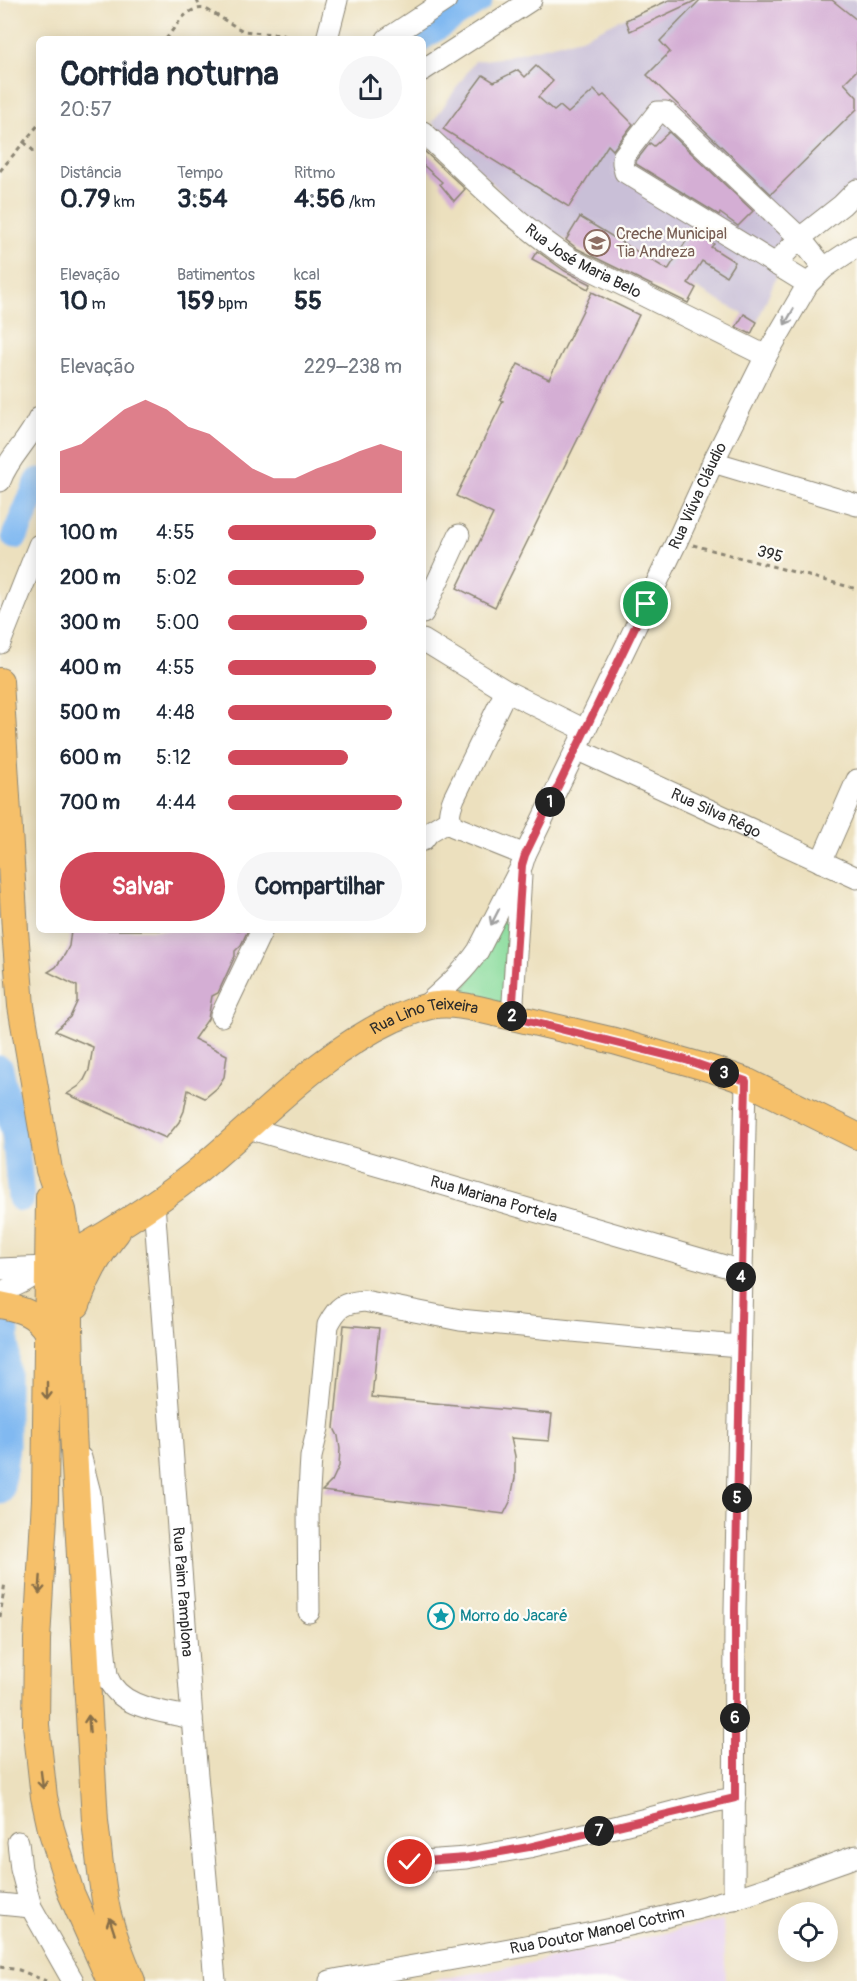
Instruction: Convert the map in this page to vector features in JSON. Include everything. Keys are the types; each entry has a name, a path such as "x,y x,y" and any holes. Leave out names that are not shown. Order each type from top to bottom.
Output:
{"main road":[{"path":"0,681 18,977 25,1037 49,1170 63,1210 70,1255 59,1330 45,1499 35,1689 36,1725 44,1797 51,1829 71,1893 110,1981"},
{"name":"Rua Lino Teixeira","path":"48,1267 126,1221 199,1170 312,1070 348,1044 377,1027 423,1008 450,1004 686,1060 746,1081 857,1136"},
{"path":"49,1170 48,1267 73,1432 80,1588 95,1821 102,1884 109,1916 132,1981"},
{"path":"59,1330 105,1246 126,1221"},
{"path":"0,1305 22,1310 33,1315 42,1323 59,1330"}],"street":[{"path":"328,36 337,0"},
{"path":"392,36 446,0"},
{"path":"426,68 531,0"},
{"path":"808,284 625,172 623,157 658,112 666,112 672,116 800,238 824,268"},
{"name":"Rua José Maria Belo","path":"426,135 549,246 572,260 766,356"},
{"path":"775,264 800,238 842,205 857,190"},
{"name":"Rua Viúva Cláudio","path":"423,1008 451,984 471,961 523,860 766,356 808,284 824,268 857,246"},
{"path":"1,474 32,434 36,425"},
{"path":"713,462 857,505"},
{"path":"426,606 459,535"},
{"path":"0,643 36,553"},
{"name":"Rua Silva Rêgo","path":"426,642 506,690 581,740 857,878"},
{"path":"506,690 454,798 449,811 449,820 453,826 523,860 512,1017"},
{"path":"821,862 857,780"},
{"path":"426,836 449,820"},
{"path":"221,1016 261,933"},
{"path":"735,1899 735,1621 746,1081"},
{"name":"Rua Mariana Portela","path":"248,1128 742,1271"},
{"name":"Rua Paim Pamplona","path":"154,1203 192,1718 215,1981"},
{"path":"0,1269 48,1267"},
{"path":"0,1293 48,1267"},
{"path":"309,1612 308,1509 311,1458 318,1428 328,1325 335,1311 348,1302 364,1301 460,1320 740,1346"},
{"path":"73,1432 86,1471 90,1493 107,1676 110,1686 124,1698 143,1707 192,1718"},
{"path":"410,1862 466,1858 529,1847 735,1798"},
{"path":"18,1842 21,1869 31,1907 73,1981"},
{"name":"Rua Doutor Manoel Cotrim","path":"330,1981 591,1933 678,1914 735,1899 857,1856"},
{"path":"0,1904 31,1907"}],"path":[{"path":"198,0 200,8"},
{"path":"168,36 192,10 200,8 206,9 243,31 285,36"},
{"path":"0,171 36,128"},
{"path":"24,142 36,153"},
{"name":"395","path":"677,541 857,590"},
{"path":"0,1617 5,1582"},
{"path":"0,1967 20,1970 46,1981"}],"shaded area":[{"path":"663,0 857,0 857,211 803,242 780,268 757,322 696,288 581,217 566,240 532,223 432,123 475,61 500,58 581,38"},
{"path":"723,1920 726,1981 428,1981 516,1966"}],"green space":[{"path":"510,901 503,1004 457,997 481,963"}],"building":[{"path":"669,0 697,0 630,31 626,20"},
{"path":"700,0 832,0 857,20 857,70 844,83 857,97 857,109 771,194 647,75 670,52 660,41"},
{"path":"536,66 553,81 538,97 554,111 560,106 568,113 594,90 601,97 604,95 633,124 613,150 608,145 569,207 443,129 483,75 494,82 518,70 525,77"},
{"path":"669,132 753,211 738,226 636,164 650,143 654,146"},
{"path":"426,153 465,189 454,201 440,184 442,182 426,168"},
{"path":"580,217 668,270 693,230 714,244 711,247 735,262 726,276 702,261 688,283 696,288 688,303 578,249 566,240"},
{"path":"537,251 565,271 591,284 588,289 532,259"},
{"path":"592,292 639,315 495,607 457,588 493,514 456,496 503,401 500,400 518,364 549,379"},
{"path":"744,314 757,322 751,334 736,327"},
{"path":"71,933 247,933 235,951 235,956 218,993 212,996 208,1019 194,1039 227,1055 224,1077 217,1088 205,1098 188,1090 184,1111 179,1122 166,1138 67,1094 84,1080 89,1070 93,1047 55,1031 70,1017 77,1002 77,986 48,972 56,967 69,946"},
{"path":"344,1325 379,1328 372,1397 552,1414 549,1441 511,1438 515,1456 515,1478 510,1502 504,1514 322,1491 332,1481 339,1466 340,1449 334,1428"}],"waterway":[{"path":"424,36 479,0"},
{"path":"15,536 36,488"},
{"path":"0,1069 15,1135 21,1198"},
{"path":"0,1491 6,1446 6,1332"}],"place":[{"name":"Creche Municipal Tia Andreza","path":"597,243"},
{"name":"Morro do Jacaré","path":"441,1616"}],"route":[{"path":"410,1862 466,1858 529,1847 735,1798 735,1609 746,1081 686,1060 512,1017 522,865 525,855 646,604"}]}
